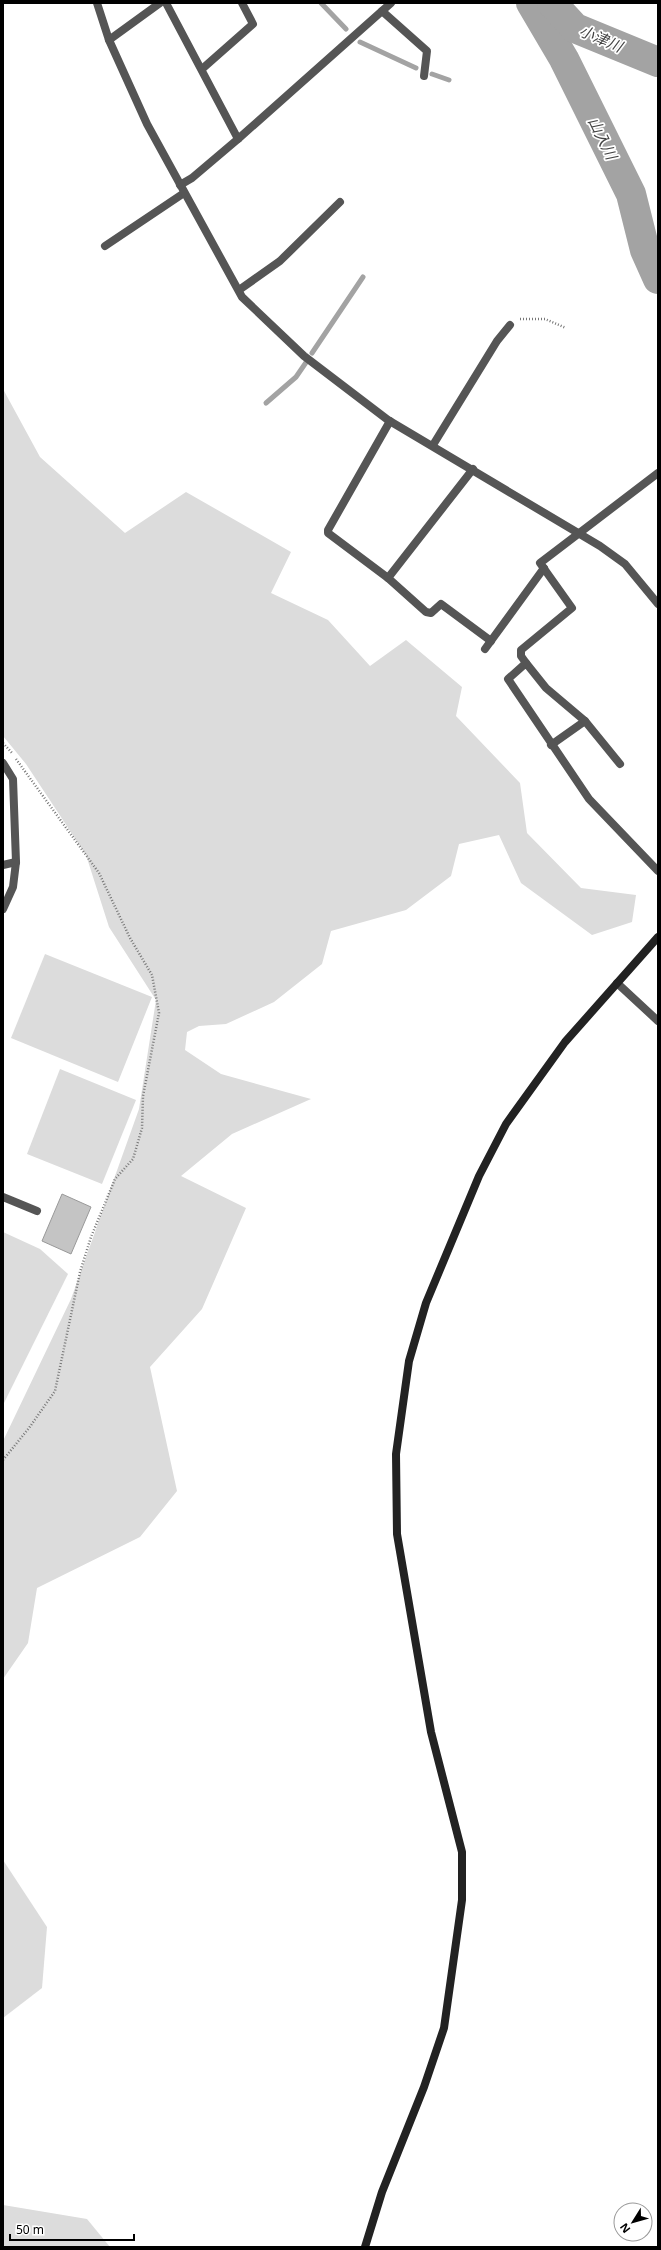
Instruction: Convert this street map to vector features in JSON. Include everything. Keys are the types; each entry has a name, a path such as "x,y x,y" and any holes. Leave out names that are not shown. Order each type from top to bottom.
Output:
{"street":[{"path":"97,3 109,40 147,124 242,297 304,356 390,421 473,469 600,546 626,564 658,604"},
{"path":"109,40 160,3"},
{"path":"166,3 238,139"},
{"path":"202,69 253,24 242,3"},
{"path":"180,185 192,178 238,139 391,3"},
{"path":"382,11 428,51 424,76"},
{"path":"105,246 184,193"},
{"path":"239,290 280,261 340,202"},
{"path":"433,445 497,341 510,325"},
{"path":"390,421 328,530 328,533 388,578 426,612 431,613 435,611 441,604 491,641"},
{"path":"388,578 473,469"},
{"path":"620,764 585,721 546,688 521,656 521,650 572,608 540,563 658,473"},
{"path":"485,649 544,568"},
{"path":"526,663 508,679 529,709 551,745 589,799 658,871"},
{"path":"551,745 585,721"},
{"path":"3,763 13,779 16,862 13,888 3,909"},
{"path":"3,865 16,862"},
{"path":"364,2247 382,2192 424,2087 444,2028 462,1900 462,1852 431,1732 397,1534 396,1454 409,1361 426,1303 479,1176 506,1124 565,1042 658,937"},
{"path":"617,983 658,1020"},
{"path":"3,1196 37,1211"}],"path":[{"path":"510,325 522,318 536,318 553,322 566,328"},
{"path":"3,743 27,771 99,873 130,938 152,975 159,1013 143,1096 142,1128 133,1159 115,1179 91,1237 80,1272 55,1391 29,1428 3,1460"}],"shaded area":[{"path":"3,389 40,457 125,533 186,492 291,552 271,593 328,620 370,666 406,640 462,687 456,716 520,783 527,833 581,888 636,895 632,922 592,935 521,883 499,835 459,844 451,876 406,910 331,931 322,964 274,1002 226,1024 199,1026 187,1032 185,1050 221,1074 311,1099 232,1134 181,1176 246,1208 202,1309 150,1367 177,1491 140,1537 37,1588 28,1643 3,1679 3,1441 71,1299 139,1109 156,1000 109,927 86,855 26,764 3,736"},
{"path":"45,954 152,997 118,1082 11,1038"},
{"path":"60,1069 136,1100 102,1184 27,1154"},
{"path":"3,1232 40,1249 68,1274 3,1405"},
{"path":"3,1860 47,1927 42,1988 3,2018"},
{"path":"3,2205 87,2219 110,2247 3,2247"}],"building":[{"path":"62,1194 91,1207 71,1254 42,1241"}],"waterway":[{"path":"321,3 346,29"},
{"name":"山入川","path":"531,3 564,59 631,194 645,250 658,279"},
{"name":"小津川","path":"552,3 575,28 658,62"},
{"path":"360,42 416,68"},
{"path":"432,74 449,80"},
{"path":"312,353 363,277"},
{"path":"266,403 296,377 307,361"}]}
